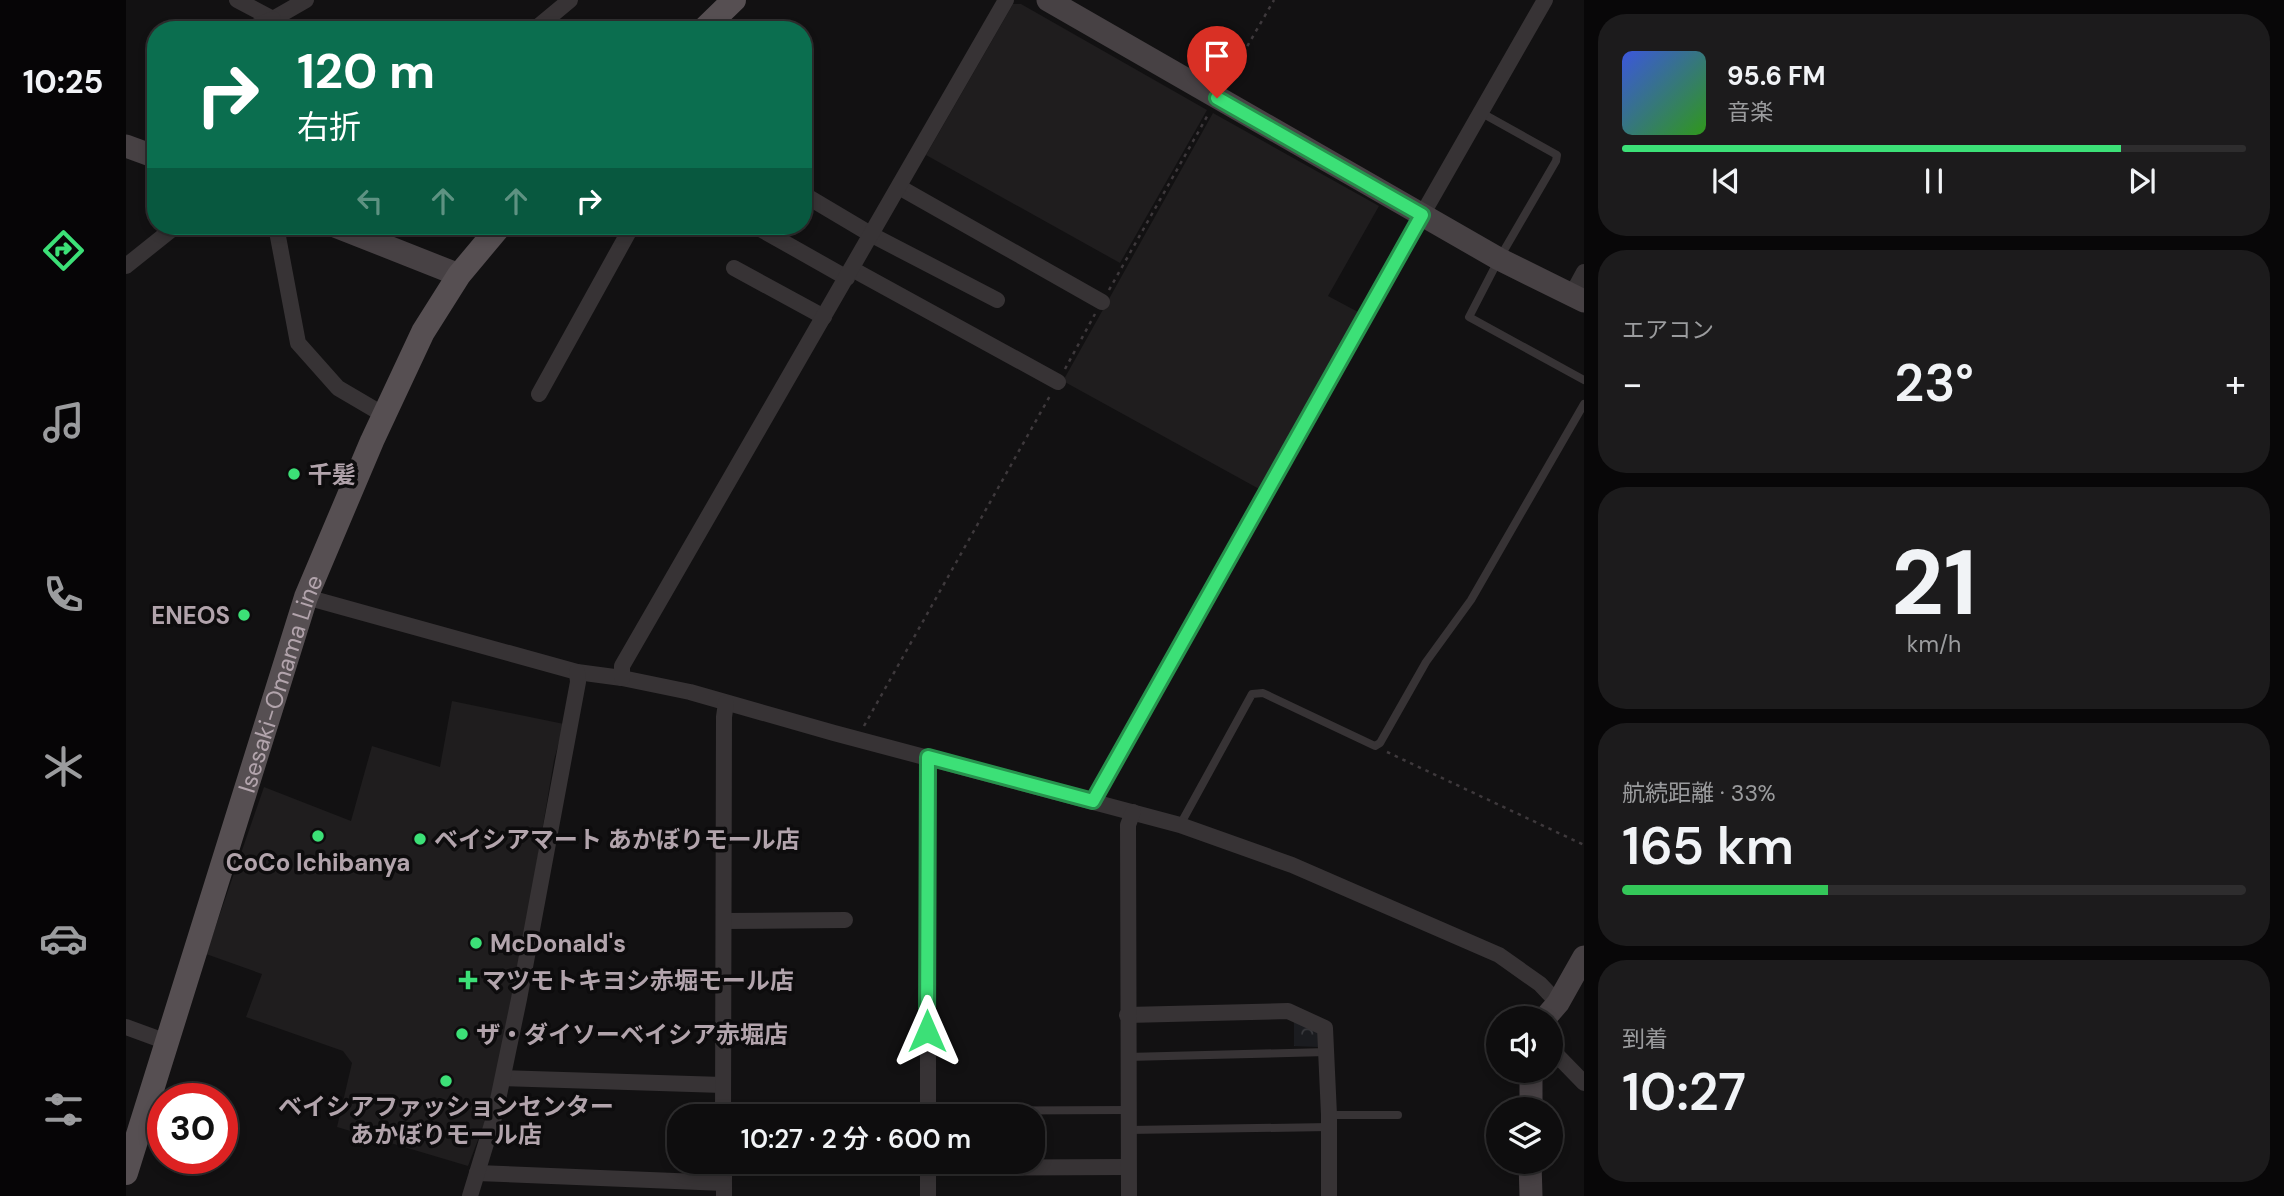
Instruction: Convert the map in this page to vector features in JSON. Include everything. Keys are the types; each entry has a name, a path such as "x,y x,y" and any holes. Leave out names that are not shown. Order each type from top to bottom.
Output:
{"main road":[{"path":"712,21 734,0"},
{"name":"Isesaki-Omama Line","path":"126,1173 133,1125 167,1042 306,597 423,331 458,275 492,235"}],"street":[{"path":"237,0 273,19"},
{"path":"268,21 306,0"},
{"path":"545,21 570,0"},
{"path":"622,678 622,666 1006,0"},
{"path":"1048,0 1499,259 1578,298 1584,272"},
{"path":"1422,215 1545,0"},
{"path":"126,146 147,154"},
{"path":"899,187 1102,302"},
{"path":"812,199 872,235 997,300"},
{"path":"126,265 164,235"},
{"path":"278,235 298,343 338,388 384,415"},
{"path":"358,235 458,275"},
{"path":"539,394 627,235"},
{"path":"773,235 1058,382"},
{"path":"734,268 824,317"},
{"path":"306,597 577,672 690,692 1180,824 1292,866 1499,955 1539,984 1549,1006"},
{"path":"470,1196 503,1078 578,682 577,672"},
{"path":"723,1104 726,703"},
{"path":"928,757 928,1104"},
{"path":"1129,1196 1128,825 1133,812"},
{"path":"724,921 845,919"},
{"path":"1554,1006 1584,957"},
{"path":"1127,1014 1288,1012 1325,1028 1329,1196"},
{"path":"126,1027 167,1042"},
{"path":"1563,1061 1584,1083"},
{"path":"503,1078 723,1085"},
{"path":"1045,1166 1128,1167"},
{"path":"477,1172 724,1190"},
{"path":"928,1174 928,1196"},
{"path":"1530,1174 1531,1196"}],"lane":[{"path":"1480,112 1557,155 1469,317 1584,380"},
{"path":"1093,801 1422,215"},
{"path":"1180,824 1252,694 1263,694 1375,746 1380,743 1426,662 1471,600 1584,404"},
{"path":"1127,1057 1327,1052"},
{"path":"1045,1112 1128,1110"},
{"path":"1128,1130 1329,1121 1398,1115"}],"path":[{"path":"857,738 1274,0"},
{"path":"1375,746 1584,845"}],"shaded area":[{"path":"1013,4 1021,4 1207,110 1120,263 926,155"},
{"path":"1213,113 1379,206 1328,296 1360,313 1261,490 1063,381"},
{"path":"452,701 564,724 554,760 497,1074 484,1124 468,1166 337,1127 352,1063 343,1051 246,1017 262,974 206,954 264,787 351,821 372,746 440,767"}],"green space":[{"path":"1294,1021 1322,1029 1320,1047 1294,1046"}],"place":[{"name":"千髪","path":"294,474"},
{"name":"ENEOS","path":"244,615"},
{"name":"CoCo Ichibanya","path":"318,836"},
{"name":"ベイシアマート あかぼりモール店","path":"420,839"},
{"name":"McDonald's","path":"476,943"},
{"name":"マツモトキヨシ赤堀モール店","path":"468,980"},
{"name":"ザ・ダイソーベイシア赤堀店","path":"462,1034"},
{"name":"ベイシアファッションセンター あかぼりモール店","path":"446,1081"}],"route":[{"path":"927,1031 928,757 1093,801 1422,215 1217,98"}]}
